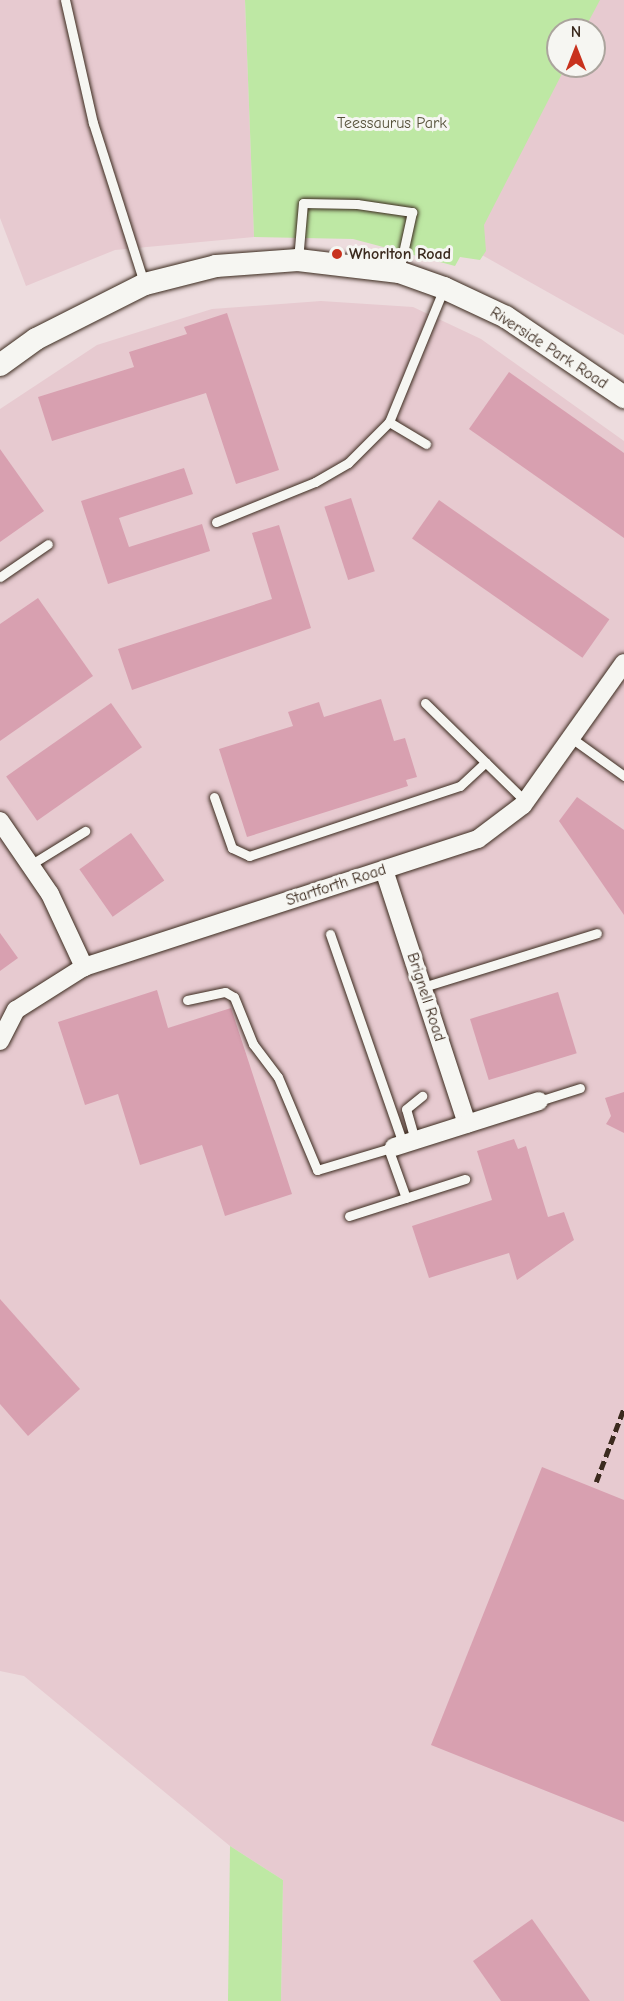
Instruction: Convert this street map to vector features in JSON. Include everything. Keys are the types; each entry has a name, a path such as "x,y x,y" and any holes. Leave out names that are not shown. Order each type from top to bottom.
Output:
{"street":[{"name":"Riverside Park Road","path":"0,364 36,339 145,284 216,266 298,260 399,272 444,288 506,317 624,397"},
{"name":"Startforth Road","path":"0,1041 16,1010 84,967 478,839 525,801 624,663"},
{"path":"0,821 50,894 84,967"},
{"name":"Brignell Road","path":"384,870 467,1124"},
{"path":"400,1145 539,1101"}],"lane":[{"path":"65,0 93,123 145,284"},
{"path":"298,260 303,203 357,204 412,212 399,272"},
{"path":"216,522 315,482 348,463 389,422 444,288"},
{"path":"389,422 426,444"},
{"path":"0,577 48,544"},
{"path":"425,704 525,801"},
{"path":"570,736 624,776"},
{"path":"214,797 232,848 249,856 460,786 486,762"},
{"path":"30,865 85,831"},
{"path":"423,987 597,933"},
{"path":"330,934 400,1145 406,1198"},
{"path":"188,1000 225,992 234,998 254,1044 278,1077 317,1170 400,1145"},
{"path":"539,1101 580,1088"},
{"path":"400,1145 406,1109 422,1096"},
{"path":"349,1216 465,1179"}],"shaded area":[{"path":"0,0 245,0 254,237 115,250 26,286 0,218"},
{"path":"594,0 624,0 624,335 466,246 554,78 606,78 606,18 584,18"},
{"path":"321,301 413,307 481,339 624,441 624,2001 281,2001 283,1880 230,1846 24,1676 0,1671 0,409 97,345 212,309"}],"green space":[{"name":"Teessaurus Park","path":"245,0 600,0 590,18 546,18 546,78 560,78 484,225 486,251 480,260 460,257 455,266 353,239 254,237"},
{"path":"230,1846 283,1880 281,2001 228,2001"}],"building":[{"path":"227,313 279,470 236,484 206,393 52,441 38,397 134,367 129,352 187,334 184,327"},
{"path":"509,372 624,453 624,538 469,429"},
{"path":"0,449 44,511 0,542"},
{"path":"184,468 193,494 119,518 129,547 202,524 210,551 108,584 81,501"},
{"path":"351,498 375,571 348,580 324,507"},
{"path":"439,500 609,619 582,658 412,539"},
{"path":"279,525 311,628 132,690 118,649 272,599 252,533"},
{"path":"38,598 93,676 0,741 0,624"},
{"path":"381,699 394,741 405,738 417,777 406,780 408,786 247,837 219,749 293,726 288,712 319,702 324,717"},
{"path":"111,703 142,747 37,821 6,776"},
{"path":"577,797 624,830 624,915 559,821"},
{"path":"131,833 164,881 113,917 79,869"},
{"path":"0,933 18,958 0,971"},
{"path":"157,990 168,1028 231,1008 292,1194 225,1216 202,1145 140,1165 118,1094 85,1105 58,1022"},
{"path":"558,992 577,1053 489,1080 470,1019"},
{"path":"624,1092 624,1133 606,1124 611,1116 605,1098"},
{"path":"514,1139 518,1149 526,1146 548,1217 564,1212 574,1240 517,1280 509,1253 429,1278 412,1226 492,1200 477,1151"},
{"path":"0,1299 80,1389 28,1436 0,1404"},
{"path":"542,1467 624,1500 624,1822 431,1745"},
{"path":"532,1919 590,2001 501,2001 473,1961"}],"railway":[{"path":"596,1482 624,1408"}],"place":[{"name":"Whorlton Road","path":"337,254"}]}
